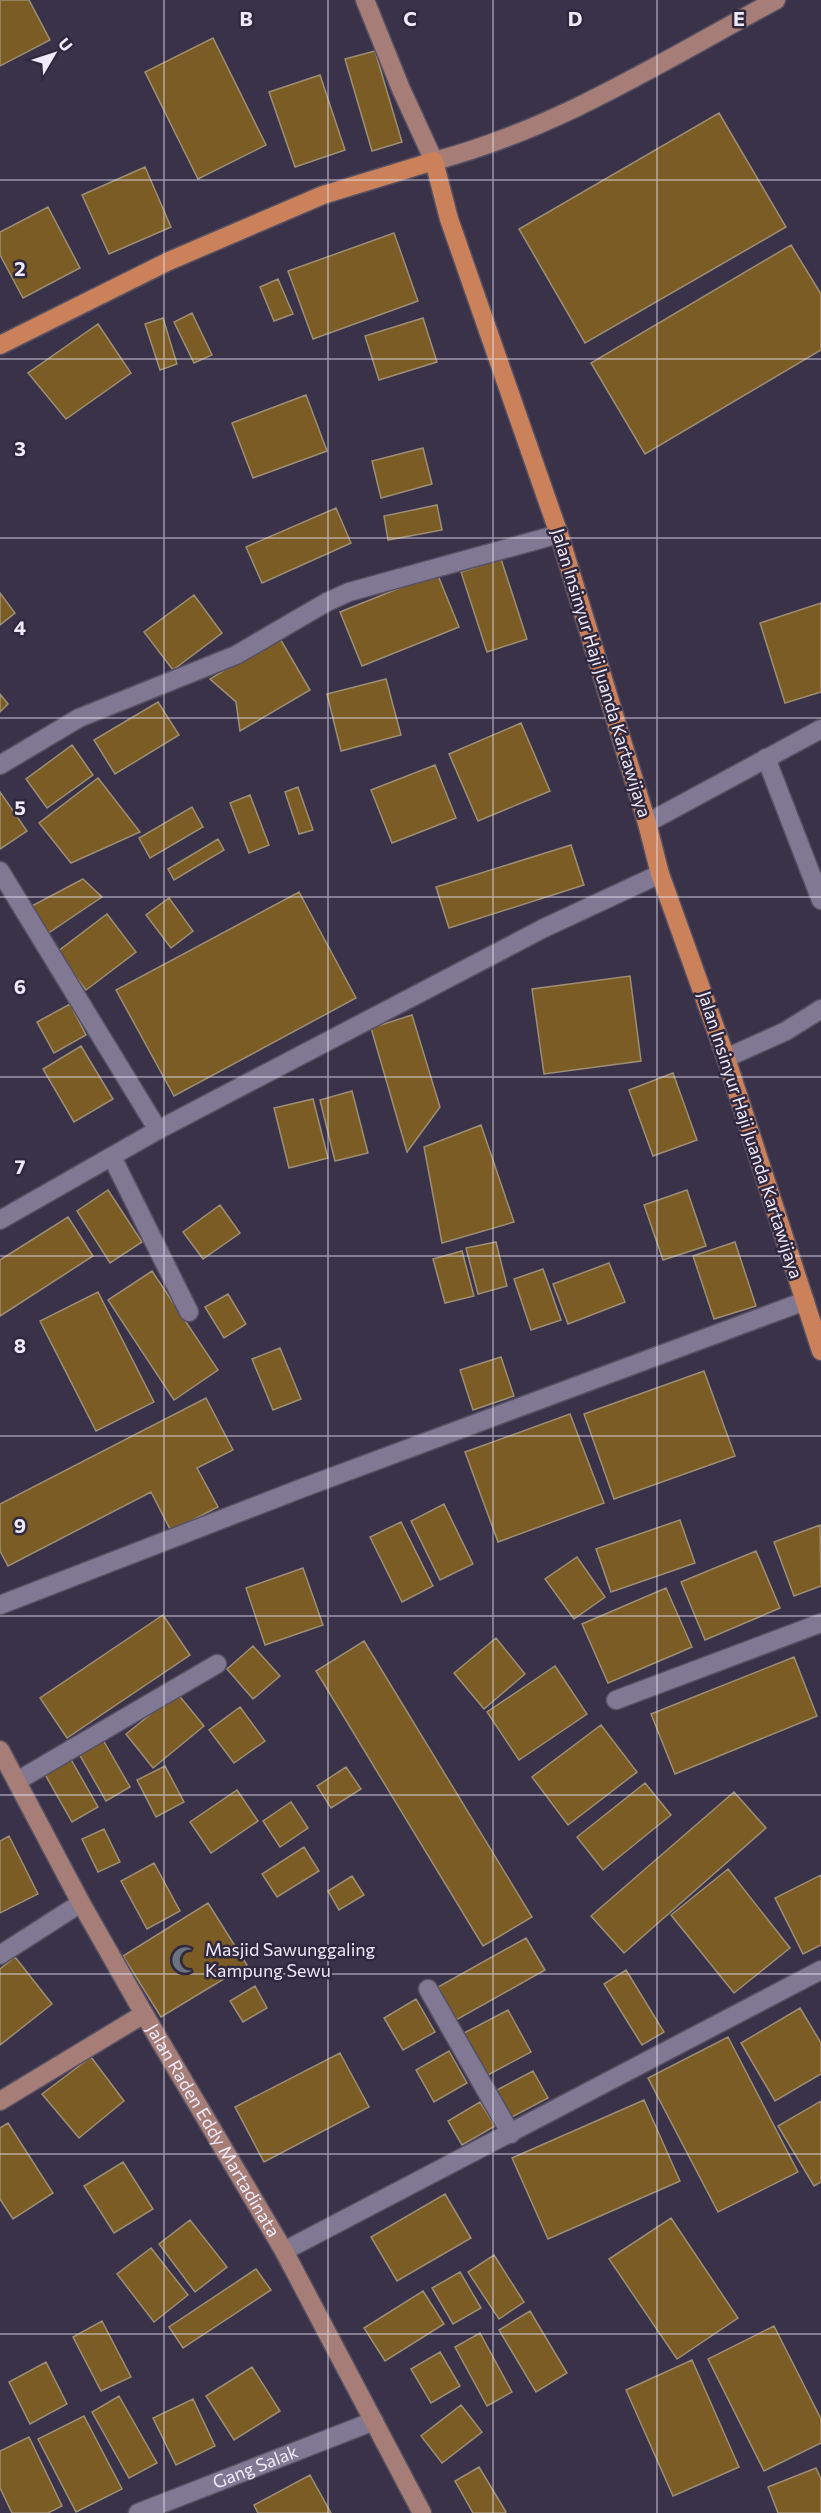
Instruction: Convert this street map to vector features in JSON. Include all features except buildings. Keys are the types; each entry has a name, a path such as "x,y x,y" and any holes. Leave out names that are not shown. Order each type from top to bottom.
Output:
{"main road":[{"name":"Jalan Insinyur Haji Juanda Kartawijaya","path":"365,0 401,89 434,161 449,219 559,534 647,823 660,874 726,1058 821,1352"},
{"path":"0,345 169,261 323,195 480,148 561,116 776,0"},
{"name":"Jalan Raden Eddy Martadinata","path":"0,1750 81,1903 284,2251 422,2513"},
{"path":"0,2101 144,2014"}],"street":[{"path":"0,765 79,718 236,655 327,602 349,592 559,534"},
{"path":"647,823 704,790 821,729"},
{"path":"766,758 821,900"},
{"path":"0,871 158,1130"},
{"path":"0,1220 158,1130 544,928 660,874"},
{"path":"726,1058 786,1031 819,1010"},
{"path":"112,1156 189,1311"},
{"path":"0,1605 305,1487 805,1301"},
{"path":"616,1700 821,1623"},
{"path":"17,1781 218,1664"},
{"path":"0,1955 81,1903"},
{"path":"284,2251 821,1970"},
{"path":"428,1989 511,2134"},
{"name":"Gang Salak","path":"138,2513 374,2421"}],"place":[{"name":"Masjid Sawunggaling Kampung Sewu","path":"185,1960"}]}
